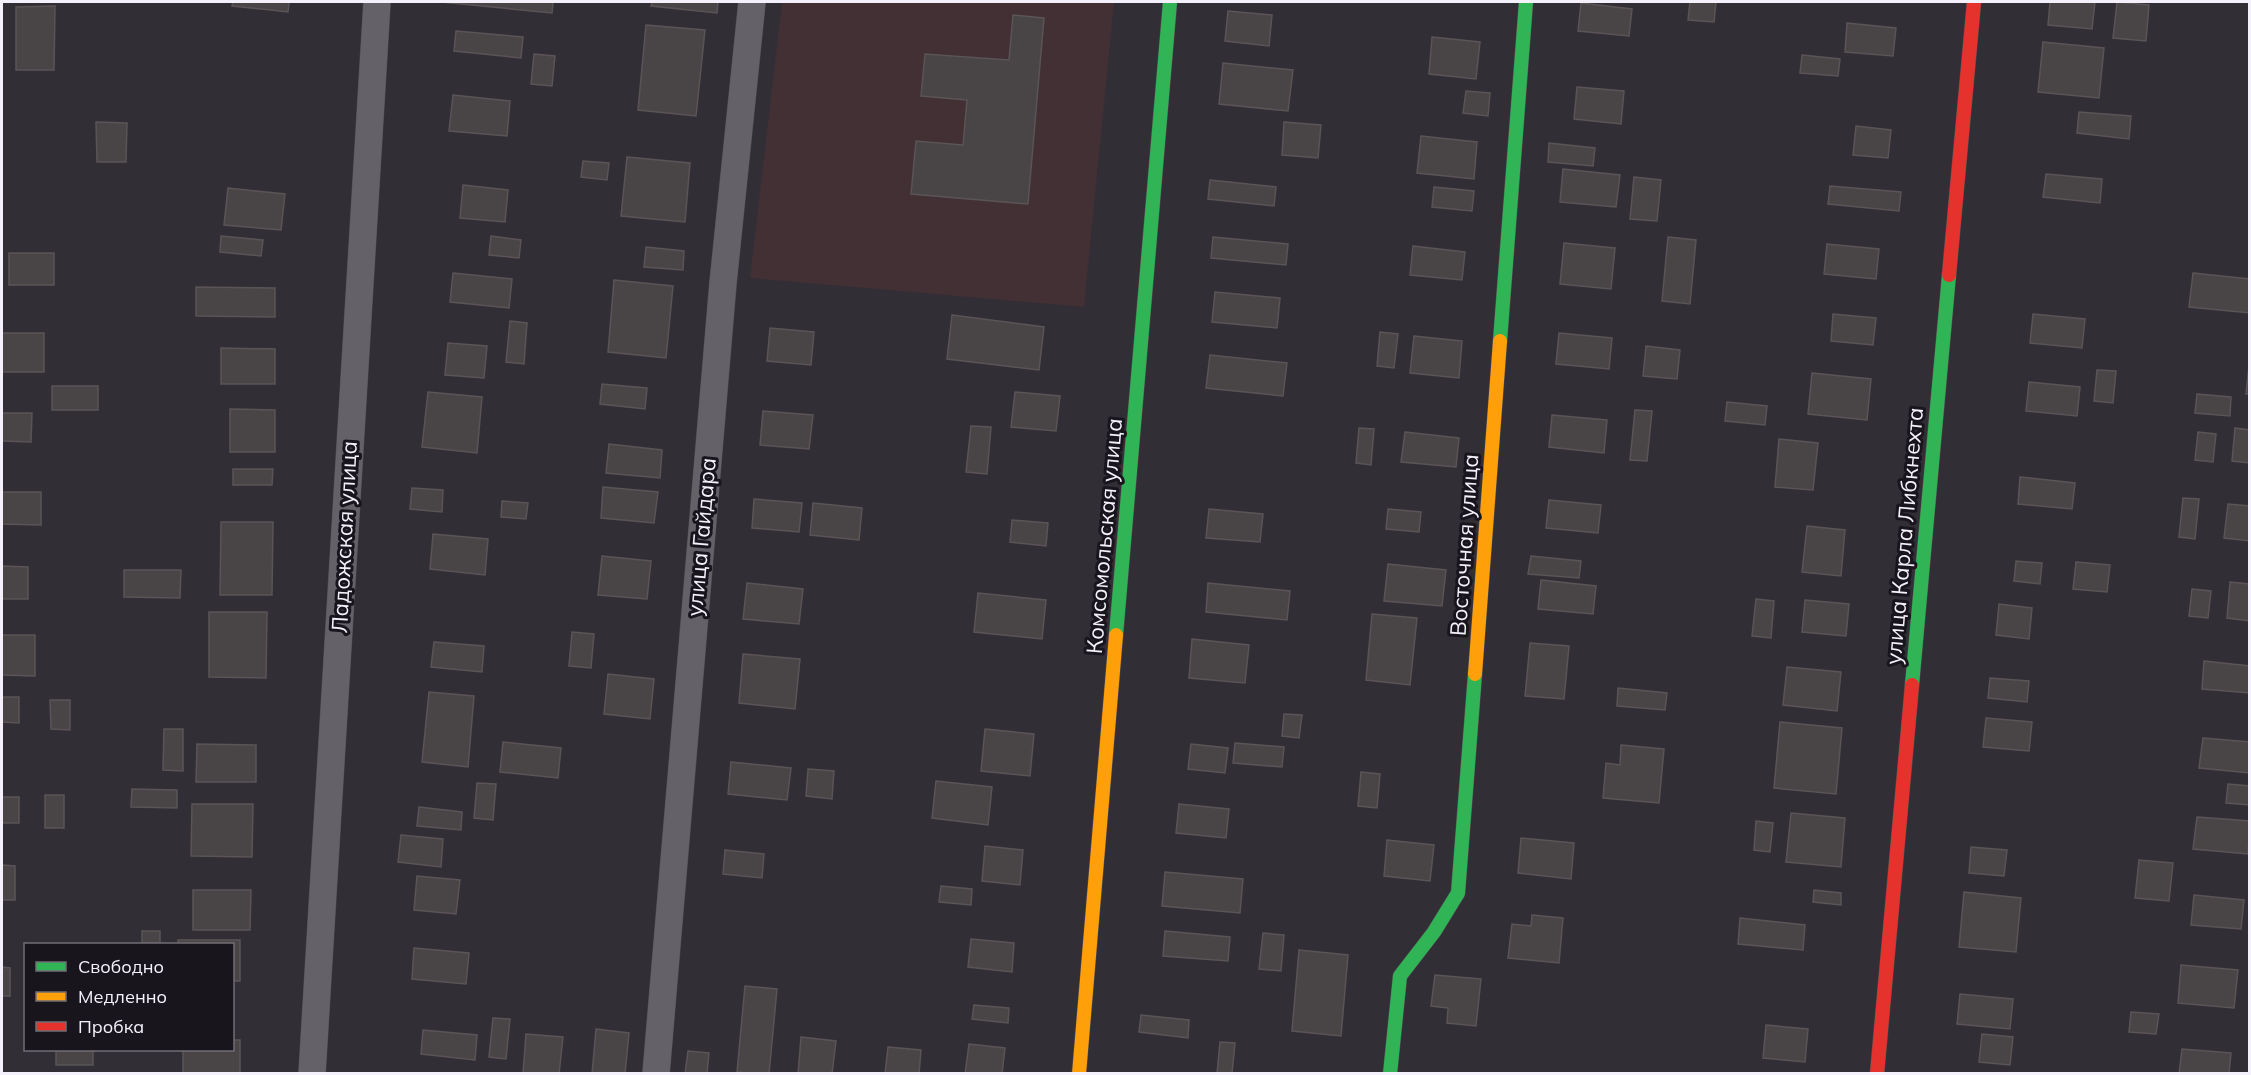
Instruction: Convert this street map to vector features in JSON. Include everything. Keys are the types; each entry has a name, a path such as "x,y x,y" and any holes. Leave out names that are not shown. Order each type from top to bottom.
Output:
{"street":[{"name":"Ладожская улица","path":"312,1074 376,2"},
{"name":"улица Гайдара","path":"656,1074 723,283 752,2"},
{"name":"Комсомольская улица","path":"1079,1074 1170,2"},
{"name":"Восточная улица","path":"1390,1074 1400,976 1434,932 1458,893 1526,2"},
{"name":"улица Карла Либкнехта","path":"1876,1074 1974,2"}],"shaded area":[{"path":"782,2 1114,2 1084,307 750,278"}],"building":[{"path":"233,2 289,2 288,12 232,6"},
{"path":"441,2 553,2 552,13"},
{"path":"652,2 718,2 717,13 651,6"},
{"path":"1690,2 1716,2 1714,22 1688,20"},
{"path":"2050,2 2095,2 2092,29 2048,25"},
{"path":"2117,2 2149,5 2146,41 2113,38"},
{"path":"1581,3 1632,9 1629,36 1578,31"},
{"path":"55,6 54,70 16,70 16,7"},
{"path":"1228,11 1272,15 1269,46 1225,41"},
{"path":"1013,15 1044,18 1028,204 911,194 916,141 963,145 967,100 921,96 925,54 1009,60"},
{"path":"1847,23 1896,28 1893,56 1845,52"},
{"path":"646,25 705,30 696,116 638,110"},
{"path":"456,31 523,37 521,58 454,51"},
{"path":"1432,37 1480,42 1476,79 1429,74"},
{"path":"2043,42 2104,48 2099,98 2038,92"},
{"path":"534,54 555,56 552,86 531,84"},
{"path":"1802,55 1840,59 1838,76 1800,73"},
{"path":"1223,63 1293,70 1288,111 1219,104"},
{"path":"1577,87 1624,91 1621,124 1574,119"},
{"path":"1466,91 1490,93 1488,116 1463,113"},
{"path":"453,95 510,101 507,136 449,131"},
{"path":"2079,112 2131,116 2129,139 2077,133"},
{"path":"96,122 127,123 126,162 97,162"},
{"path":"1284,122 1321,125 1318,158 1282,155"},
{"path":"1856,126 1891,130 1888,158 1853,155"},
{"path":"1421,136 1477,142 1474,179 1417,173"},
{"path":"1549,143 1595,148 1593,166 1548,162"},
{"path":"627,157 690,163 685,222 621,216"},
{"path":"583,161 609,163 607,180 581,177"},
{"path":"1563,169 1620,175 1616,207 1560,202"},
{"path":"2046,174 2102,179 2100,203 2043,197"},
{"path":"1634,177 1661,180 1657,221 1630,219"},
{"path":"1210,180 1276,187 1274,206 1208,199"},
{"path":"463,185 508,190 505,222 460,218"},
{"path":"1830,186 1901,192 1899,211 1828,204"},
{"path":"1434,187 1474,191 1472,211 1432,207"},
{"path":"228,188 285,194 281,230 224,225"},
{"path":"221,236 263,240 261,256 220,252"},
{"path":"491,236 521,240 519,258 489,255"},
{"path":"1213,237 1288,244 1286,265 1211,258"},
{"path":"1668,237 1696,240 1690,304 1662,301"},
{"path":"1564,243 1615,248 1611,289 1560,284"},
{"path":"1827,244 1879,249 1876,279 1824,274"},
{"path":"1413,246 1465,252 1462,280 1410,275"},
{"path":"646,247 684,251 683,270 644,267"},
{"path":"9,253 54,253 54,285 9,285"},
{"path":"453,273 512,279 509,308 450,302"},
{"path":"2193,273 2250,279 2250,313 2189,307"},
{"path":"614,280 673,286 666,358 608,352"},
{"path":"196,287 275,288 275,317 196,316"},
{"path":"1215,292 1280,298 1277,328 1212,322"},
{"path":"1833,314 1876,318 1873,345 1831,341"},
{"path":"2033,314 2085,319 2082,348 2030,343"},
{"path":"952,315 1044,327 1039,370 947,359"},
{"path":"510,321 527,323 524,364 506,362"},
{"path":"770,328 814,332 811,365 767,361"},
{"path":"1380,332 1398,334 1394,368 1377,366"},
{"path":"2,333 44,333 44,372 2,372"},
{"path":"1559,333 1612,338 1609,369 1556,364"},
{"path":"1414,336 1462,341 1459,378 1410,373"},
{"path":"448,343 487,346 484,378 445,375"},
{"path":"1646,346 1680,350 1677,379 1643,376"},
{"path":"221,348 275,349 275,384 221,384"},
{"path":"1210,355 1287,363 1283,396 1206,388"},
{"path":"2250,356 2250,394 2246,394"},
{"path":"2097,370 2116,371 2113,403 2094,401"},
{"path":"1812,373 1871,379 1867,420 1808,414"},
{"path":"2029,382 2080,387 2077,416 2026,411"},
{"path":"602,384 647,388 645,409 600,404"},
{"path":"52,386 98,386 98,410 52,410"},
{"path":"428,392 482,397 477,453 422,447"},
{"path":"1015,392 1060,396 1056,431 1011,427"},
{"path":"2197,394 2231,397 2230,416 2195,413"},
{"path":"1727,402 1767,406 1765,425 1725,421"},
{"path":"230,409 275,410 275,452 230,452"},
{"path":"1635,410 1652,411 1647,461 1630,460"},
{"path":"763,411 813,415 809,449 760,445"},
{"path":"2,413 32,413 31,442 2,441"},
{"path":"1552,415 1607,420 1604,453 1549,447"},
{"path":"971,426 991,427 987,474 966,472"},
{"path":"1359,428 1374,429 1371,465 1356,463"},
{"path":"2235,428 2250,430 2250,463 2232,461"},
{"path":"1405,432 1459,438 1456,467 1401,462"},
{"path":"2198,432 2216,434 2213,462 2195,460"},
{"path":"1779,439 1818,443 1813,490 1775,487"},
{"path":"609,444 662,450 660,478 606,473"},
{"path":"233,469 273,469 272,485 233,485"},
{"path":"2020,477 2075,483 2072,509 2018,504"},
{"path":"603,487 658,492 654,523 601,518"},
{"path":"412,488 443,490 442,512 410,509"},
{"path":"2,492 41,492 41,525 2,524"},
{"path":"2183,498 2199,499 2195,539 2179,537"},
{"path":"754,499 802,503 799,532 752,528"},
{"path":"1549,500 1601,505 1598,533 1546,528"},
{"path":"502,501 528,503 526,519 501,517"},
{"path":"813,503 862,508 859,540 810,535"},
{"path":"2228,504 2250,506 2250,541 2224,538"},
{"path":"1209,509 1263,514 1260,542 1206,538"},
{"path":"1388,509 1421,512 1419,532 1386,529"},
{"path":"1012,520 1048,523 1046,546 1010,542"},
{"path":"221,522 273,522 272,595 220,595"},
{"path":"1807,526 1845,530 1841,576 1802,572"},
{"path":"433,534 488,539 485,575 430,569"},
{"path":"602,556 651,561 647,599 598,595"},
{"path":"1531,556 1581,561 1579,578 1528,574"},
{"path":"2016,561 2042,563 2040,584 2014,581"},
{"path":"2076,562 2110,565 2107,592 2073,589"},
{"path":"1388,564 1446,570 1442,606 1384,601"},
{"path":"2,566 28,567 28,599 2,599"},
{"path":"124,570 181,570 180,598 124,597"},
{"path":"1541,580 1596,586 1593,614 1538,609"},
{"path":"2230,582 2250,584 2250,621 2227,618"},
{"path":"747,583 803,589 799,624 743,619"},
{"path":"1208,583 1290,591 1287,620 1206,612"},
{"path":"2192,589 2211,591 2208,618 2189,616"},
{"path":"978,593 1046,600 1042,639 974,632"},
{"path":"1756,599 1774,601 1771,638 1752,636"},
{"path":"1805,600 1849,604 1846,636 1802,632"},
{"path":"1999,604 2032,608 2029,639 1996,635"},
{"path":"209,612 267,612 266,678 209,677"},
{"path":"1372,614 1417,618 1410,685 1366,680"},
{"path":"572,632 594,634 591,668 569,666"},
{"path":"2,635 35,635 35,676 2,675"},
{"path":"1192,639 1249,645 1245,683 1189,678"},
{"path":"434,642 484,646 482,672 431,667"},
{"path":"1530,643 1569,646 1564,699 1525,696"},
{"path":"743,654 800,659 795,709 739,703"},
{"path":"2204,661 2250,666 2250,693 2202,689"},
{"path":"1787,667 1841,672 1837,711 1783,705"},
{"path":"608,674 654,679 650,719 604,714"},
{"path":"1990,678 2029,681 2027,702 1988,698"},
{"path":"1618,688 1667,693 1665,710 1617,706"},
{"path":"429,692 474,696 468,767 422,762"},
{"path":"2,697 19,697 19,723 2,722"},
{"path":"50,700 70,700 70,730 51,729"},
{"path":"1284,714 1302,715 1299,738 1282,736"},
{"path":"1986,718 2032,722 2029,751 1983,747"},
{"path":"1780,722 1842,728 1836,794 1774,788"},
{"path":"164,729 183,729 183,771 163,770"},
{"path":"985,729 1034,734 1030,776 981,771"},
{"path":"2203,738 2250,742 2250,773 2199,768"},
{"path":"503,742 561,748 558,778 500,772"},
{"path":"1235,743 1284,747 1282,767 1233,763"},
{"path":"197,744 256,745 256,782 196,782"},
{"path":"1191,744 1228,748 1225,773 1188,769"},
{"path":"1621,745 1664,749 1659,803 1603,798 1606,763 1620,765"},
{"path":"731,762 791,768 787,800 728,794"},
{"path":"808,769 834,771 832,799 806,796"},
{"path":"1361,772 1380,774 1377,808 1358,806"},
{"path":"936,781 992,787 988,825 932,818"},
{"path":"477,783 496,784 493,820 474,818"},
{"path":"2228,784 2250,786 2250,805 2226,803"},
{"path":"132,789 177,790 177,808 131,807"},
{"path":"45,795 64,795 64,828 45,828"},
{"path":"2,797 19,797 19,823 2,823"},
{"path":"192,804 253,804 252,857 191,856"},
{"path":"1179,804 1229,809 1226,838 1176,833"},
{"path":"419,807 462,812 461,830 417,826"},
{"path":"1791,813 1845,818 1841,867 1786,862"},
{"path":"2197,817 2250,821 2248,854 2193,849"},
{"path":"1756,821 1773,823 1770,852 1754,850"},
{"path":"401,835 443,839 441,867 398,862"},
{"path":"1521,838 1574,843 1571,879 1518,873"},
{"path":"1387,840 1434,845 1430,881 1384,876"},
{"path":"985,846 1023,850 1020,885 982,881"},
{"path":"1971,847 2007,850 2004,876 1969,873"},
{"path":"725,850 764,854 762,878 723,874"},
{"path":"2139,860 2173,863 2169,901 2135,898"},
{"path":"2,865 15,866 15,900 2,900"},
{"path":"1165,872 1243,879 1240,913 1162,906"},
{"path":"417,876 460,880 456,914 414,910"},
{"path":"941,886 972,889 971,905 939,902"},
{"path":"193,890 251,890 250,930 193,930"},
{"path":"1814,890 1841,893 1841,905 1813,902"},
{"path":"1964,892 2021,898 2016,952 1959,947"},
{"path":"2194,895 2244,900 2241,929 2191,925"},
{"path":"1532,915 1563,918 1559,963 1508,958 1512,924 1531,926"},
{"path":"1740,918 1805,925 1803,950 1738,944"},
{"path":"142,931 160,931 160,943 142,943"},
{"path":"1165,931 1230,937 1228,961 1163,956"},
{"path":"1263,933 1284,935 1281,971 1259,969"},
{"path":"971,939 1014,943 1012,972 968,967"},
{"path":"178,940 240,940 240,981 234,981 234,943 178,943"},
{"path":"414,948 469,953 466,984 412,979"},
{"path":"1299,950 1348,955 1341,1036 1292,1031"},
{"path":"2181,965 2238,970 2234,1008 2178,1003"},
{"path":"2,967 10,968 10,996 2,996"},
{"path":"1435,975 1481,979 1476,1026 1447,1023 1448,1008 1431,1006"},
{"path":"745,986 777,989 769,1074 737,1072"},
{"path":"1960,994 2013,999 2010,1029 1957,1024"},
{"path":"974,1005 1009,1008 1008,1023 972,1019"},
{"path":"2131,1012 2159,1014 2156,1034 2129,1032"},
{"path":"1141,1015 1189,1020 1188,1038 1139,1032"},
{"path":"493,1018 510,1019 506,1059 489,1057"},
{"path":"1766,1025 1808,1029 1805,1062 1763,1058"},
{"path":"596,1029 629,1033 625,1074 592,1074"},
{"path":"423,1030 477,1035 475,1060 421,1054"},
{"path":"526,1034 563,1037 559,1074 523,1074"},
{"path":"1982,1034 2013,1037 2010,1065 1979,1062"},
{"path":"801,1037 836,1041 832,1074 798,1074"},
{"path":"234,1040 240,1040 240,1074 183,1074 183,1051 234,1051"},
{"path":"1220,1042 1235,1043 1232,1074 1217,1074"},
{"path":"969,1044 1005,1048 1002,1074 965,1074"},
{"path":"888,1047 921,1050 919,1074 885,1074"},
{"path":"2182,1049 2231,1053 2229,1074 2179,1074"},
{"path":"56,1051 93,1051 93,1065 56,1065"},
{"path":"688,1051 709,1053 707,1074 685,1074"}],"traffic: fast":[{"path":"1116,635 1170,2"},
{"path":"1500,341 1526,2"},
{"path":"1912,685 1949,275"},
{"path":"1390,1074 1400,976 1434,932 1458,893 1475,674"}],"traffic: slow":[{"path":"1475,674 1500,341"},
{"path":"1079,1074 1116,635"}],"traffic: jam":[{"path":"1949,275 1974,2"},
{"path":"1877,1074 1912,685"}]}
